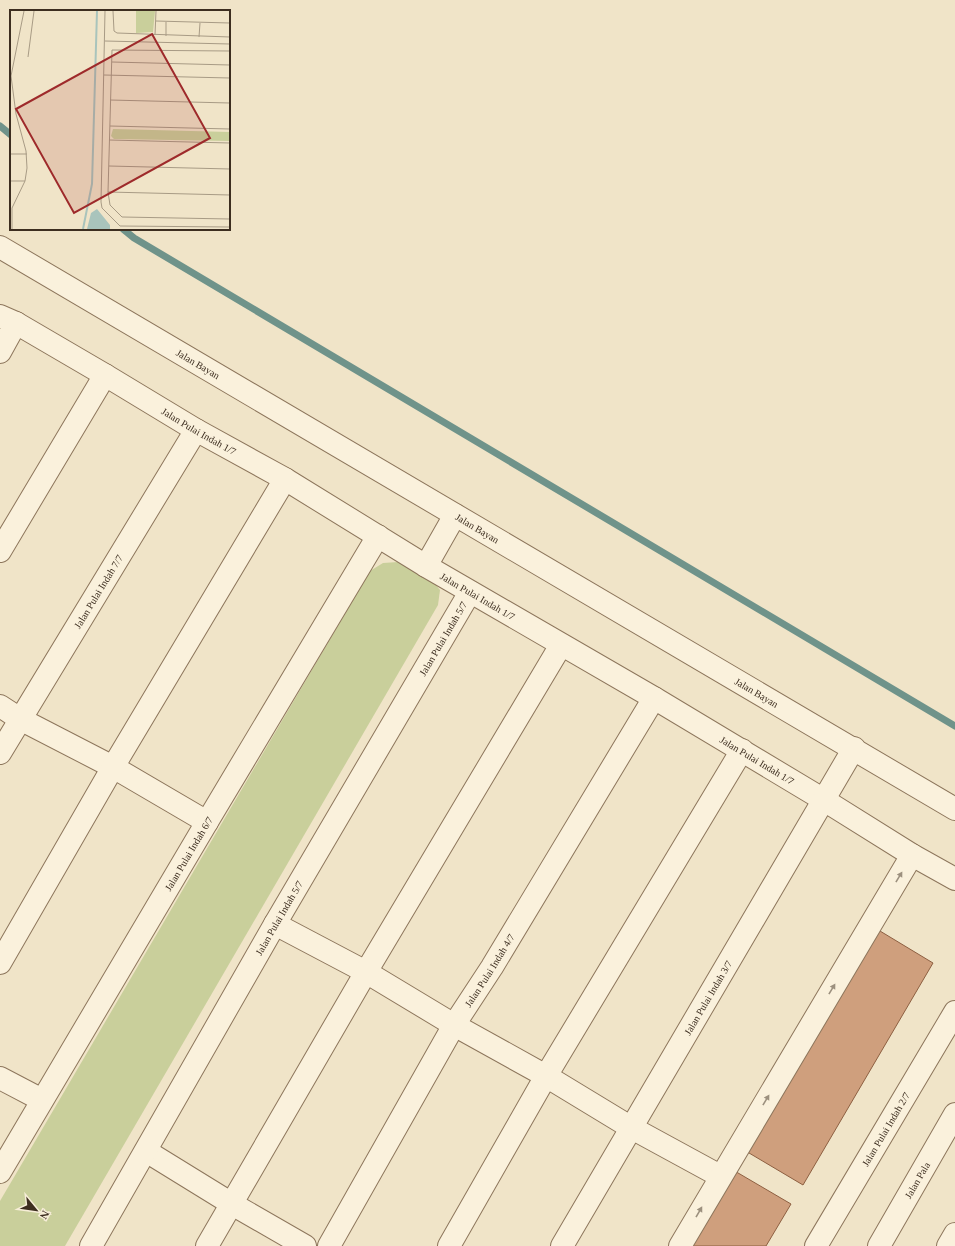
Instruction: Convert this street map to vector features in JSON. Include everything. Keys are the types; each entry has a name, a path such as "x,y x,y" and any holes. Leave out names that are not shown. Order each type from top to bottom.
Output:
{"street":[{"name":"Jalan Bayan","path":"0,247 854,748 955,809"},
{"path":"0,352 8,320"},
{"name":"Jalan Pulai Indah 1/7","path":"8,320 106,375 196,430 285,479 426,566 742,750 912,855 955,879"},
{"path":"0,551 106,375"},
{"name":"Jalan Pulai Indah 7/7","path":"0,753 196,430"},
{"path":"0,963 113,767 285,479"},
{"path":"426,566 455,515"},
{"name":"Jalan Pulai Indah 6/7","path":"0,1172 378,536"},
{"name":"Jalan Pulai Indah 5/7","path":"91,1246 275,924 470,592"},
{"path":"207,1246 366,972 561,645"},
{"name":"Jalan Pulai Indah 4/7","path":"329,1246 454,1025 492,967 654,698"},
{"path":"0,706 20,719 113,767 207,822"},
{"name":"Jalan Pulai Indah 3/7","path":"562,1246 854,748"},
{"path":"449,1246 546,1076 742,750"},
{"path":"680,1246 720,1176 912,855"},
{"path":"275,924 366,972 454,1025 546,1076 630,1128 720,1176"},
{"name":"Jalan Pulai Indah 2/7","path":"816,1246 955,1012"},
{"path":"0,1078 42,1100"},
{"name":"Jalan Pala","path":"879,1246 955,1114"},
{"path":"146,1151 232,1204 305,1246"},
{"path":"948,1246 955,1234"}],"green space":[{"path":"398,562 432,580 440,590 438,605 65,1246 0,1246 0,1201 370,571 383,563"}],"building":[{"path":"875,928 933,963 803,1185 744,1150"},
{"path":"733,1170 791,1204 766,1246 689,1246"}],"waterway":[{"path":"0,126 10,134"},
{"path":"124,230 134,238 955,726"}]}
